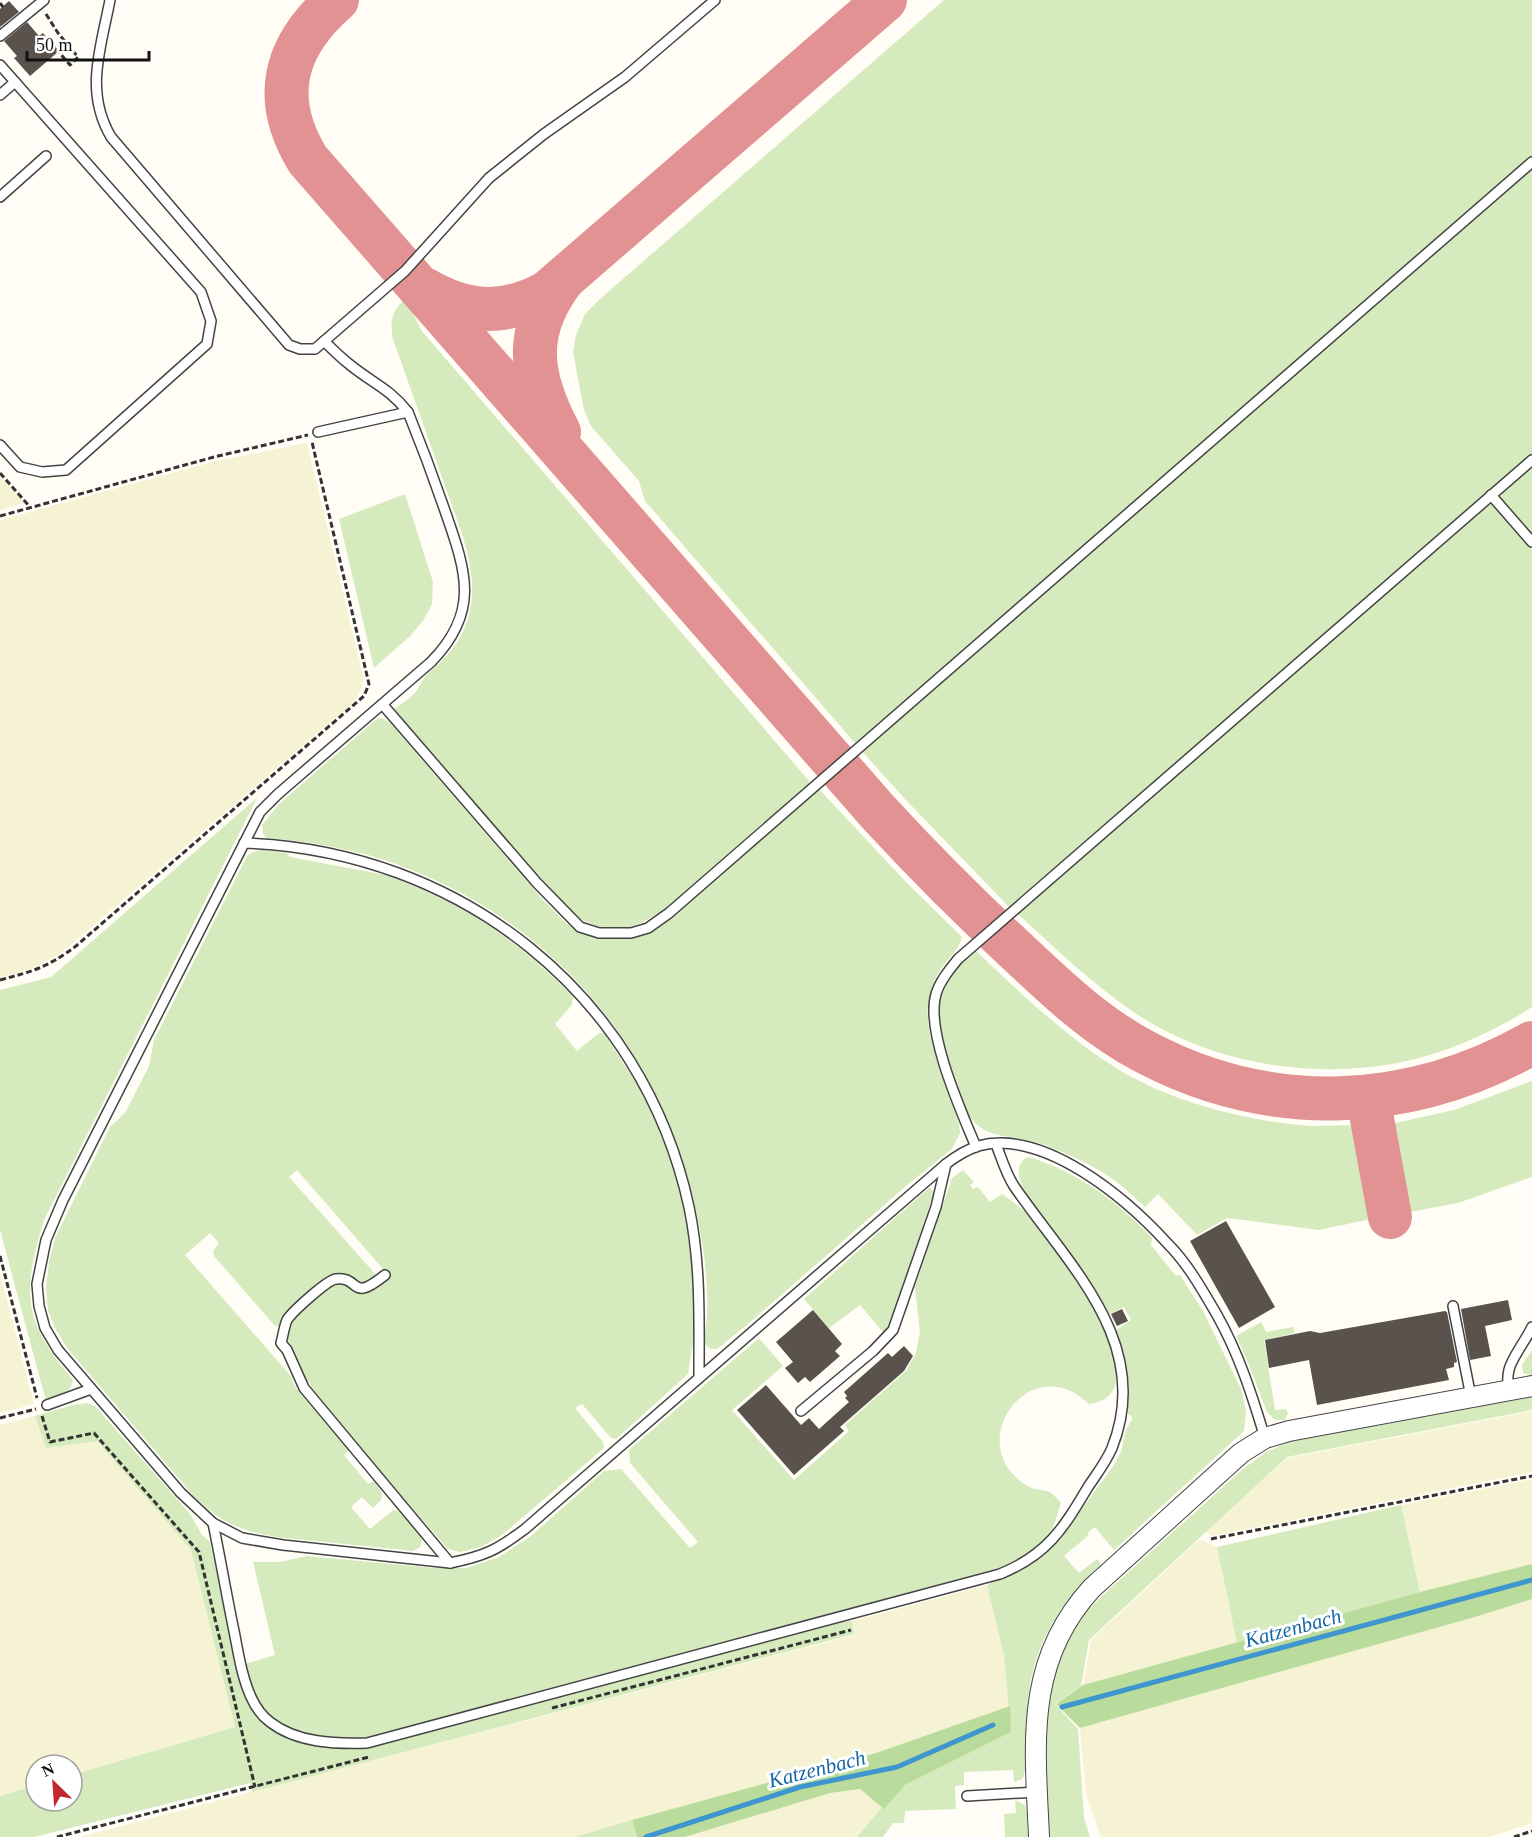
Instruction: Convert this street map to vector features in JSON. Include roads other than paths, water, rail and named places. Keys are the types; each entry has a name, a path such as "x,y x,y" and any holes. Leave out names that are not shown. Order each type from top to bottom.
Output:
{"street":[{"path":"1039,1837 1037,1729 1043,1674 1052,1649 1075,1606 1092,1588 1241,1453 1265,1438 1297,1429 1532,1386"}],"lane":[{"path":"110,0 95,78 98,108 111,137 289,345 300,349 315,349 405,272 489,178 544,134 625,77 715,0"},
{"path":"0,36 41,2"},
{"path":"0,65 201,292 211,321 207,344 66,470 42,472 20,467 0,444"},
{"path":"0,95 15,82"},
{"path":"0,197 46,156"},
{"path":"383,705 537,883 580,927 599,933 631,933 648,928 669,913 1532,162"},
{"path":"324,341 350,365 390,392 408,412 460,554 466,582 465,597 457,626 442,650 383,705 278,794 260,813 68,1191 46,1240 37,1284 39,1306 45,1328 58,1350 91,1389 181,1493 213,1523 242,1538 283,1545 450,1563 475,1558 499,1549 534,1521 946,1164 976,1147 996,1144 1021,1146 1054,1157 1084,1172 1116,1193 1169,1245 1203,1292 1232,1344 1252,1394 1265,1438"},
{"path":"318,432 408,412"},
{"path":"976,1147 956,1095 935,1029 933,1011 936,994 944,977 958,958 1532,460"},
{"path":"1491,495 1532,542"},
{"path":"244,843 342,855 389,868 433,887 467,904 525,943 553,967 581,996 624,1050 645,1085 676,1160 689,1206 695,1244 700,1313 699,1378"},
{"path":"213,1523 240,1662 251,1697 259,1711 271,1723 295,1735 339,1744 367,1743 1000,1574 1022,1565 1053,1540 1112,1449 1124,1407 1123,1380 1120,1356 1111,1332 1088,1287 1012,1184 996,1144"},
{"path":"801,1412 873,1351 893,1330 936,1207 946,1164"},
{"path":"385,1275 368,1288 359,1289 345,1280 337,1279 328,1282 288,1319 281,1342 304,1388 450,1563"},
{"path":"1454,1306 1471,1397"},
{"path":"1508,1390 1508,1372 1511,1363 1526,1341 1532,1327"},
{"path":"43,1406 91,1389"},
{"path":"967,1796 1037,1792"}],"waterway":[{"name":"Katzenbach","path":"1062,1707 1532,1580"},
{"name":"Katzenbach","path":"646,1837 800,1787 897,1767 993,1725"}]}
